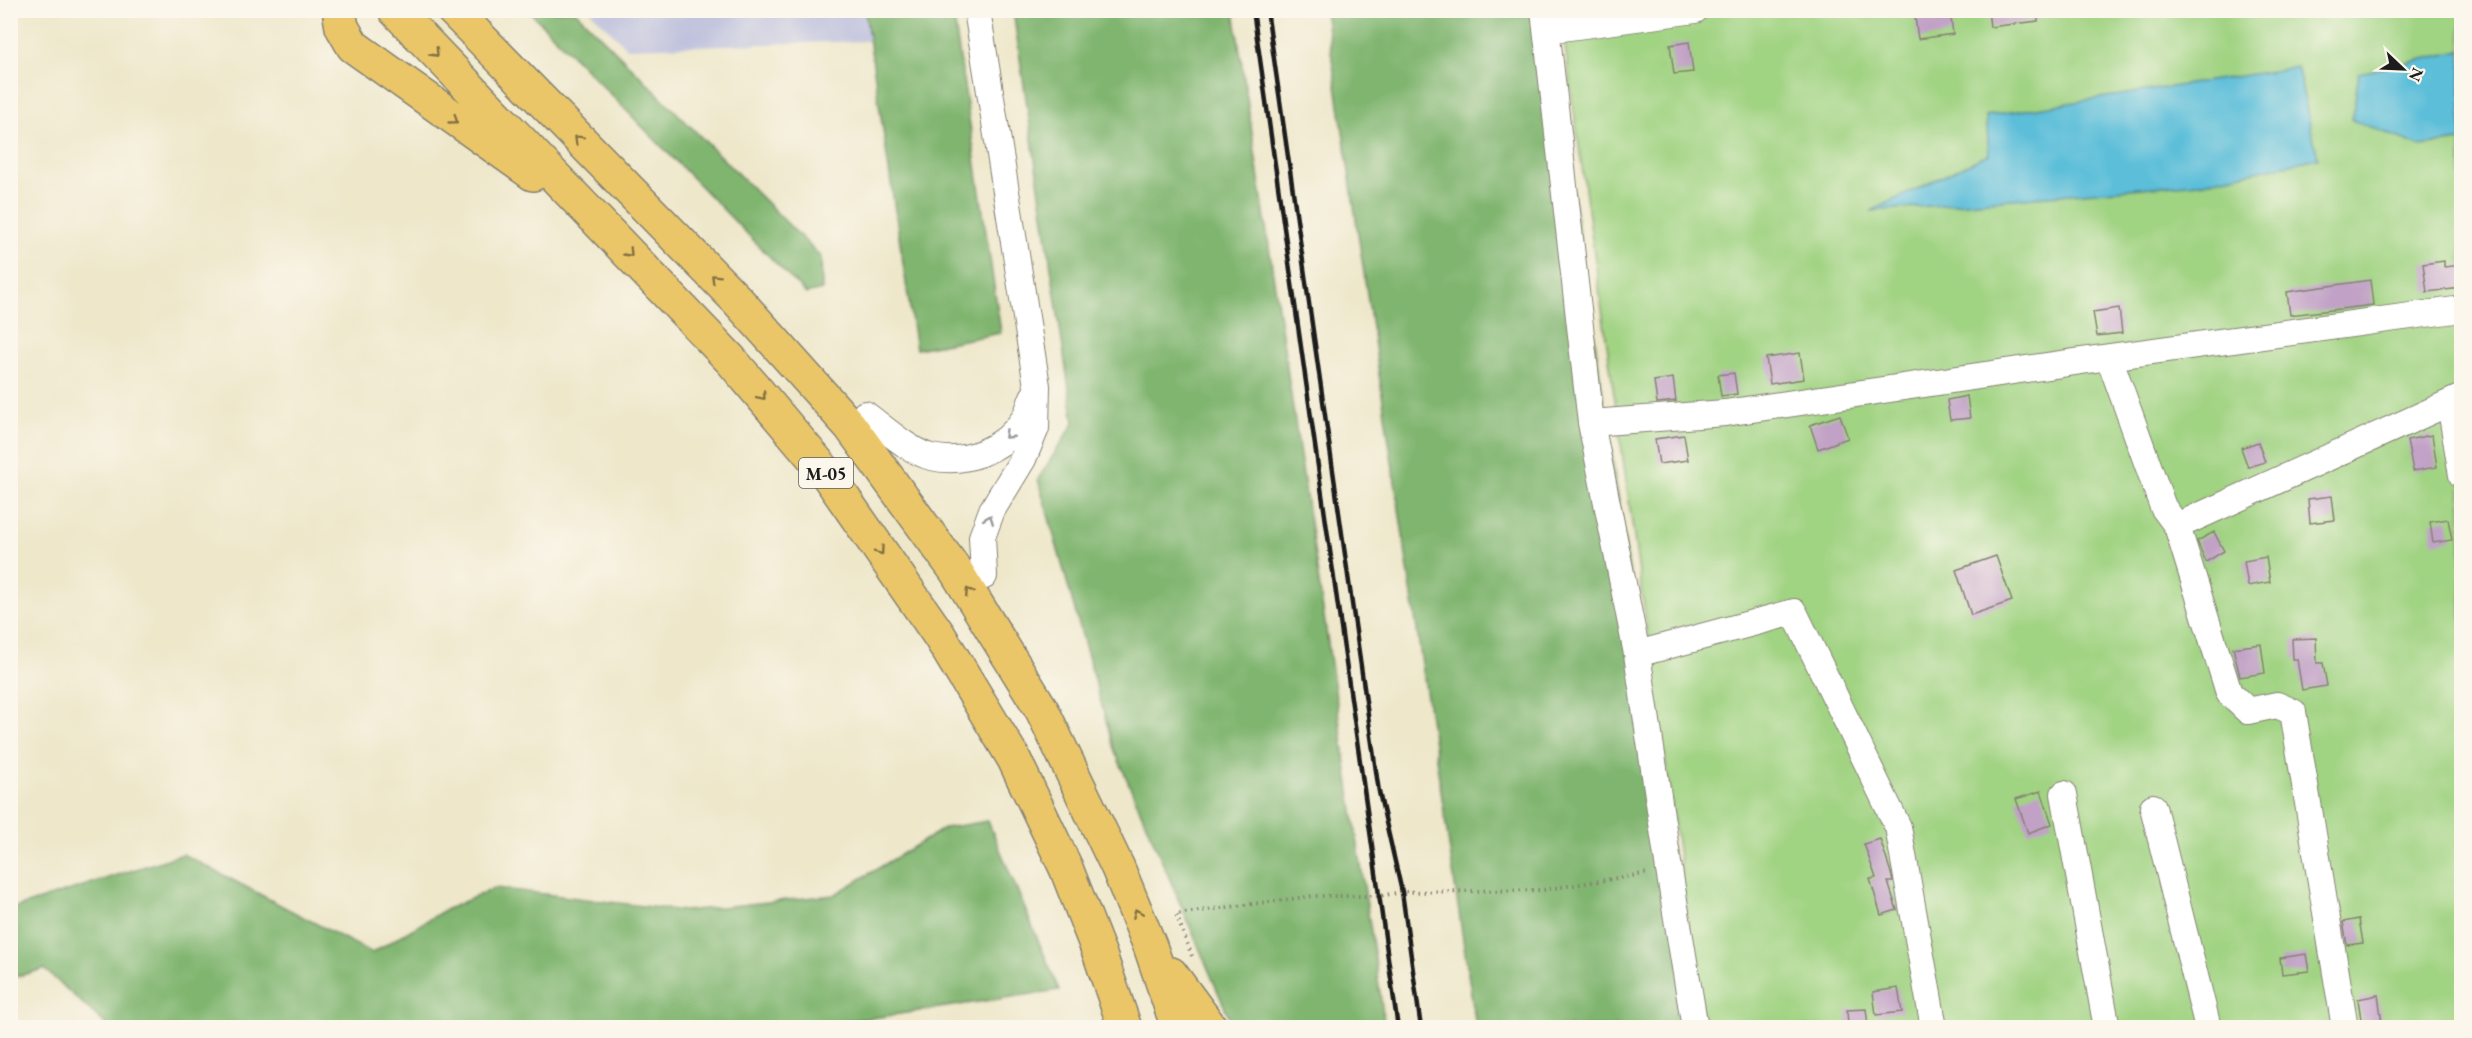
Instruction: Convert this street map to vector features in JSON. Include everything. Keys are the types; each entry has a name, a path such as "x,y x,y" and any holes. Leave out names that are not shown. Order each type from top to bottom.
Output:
{"highway":[{"path":"339,10 342,27 353,46 459,123 594,216"},
{"name":"М-05","path":"395,10 731,360 824,470 939,635 1014,759 1066,868 1100,955 1125,1028"},
{"name":"М-05","path":"453,10 738,300 856,435 956,571 1042,710 1118,868 1150,946 1178,1028"},
{"path":"738,300 816,357 865,414 984,576 1024,644 1042,710"},
{"path":"1150,946 1211,1028"}],"street":[{"path":"977,10 1037,386 1036,428 1023,459 992,510 982,537 984,576"},
{"path":"1695,10 1545,20 1591,423 1637,654 1695,1028"},
{"path":"1591,423 1725,413 2462,309"},
{"path":"2109,357 2163,507 2177,526 2229,693 2248,711 2277,705 2293,712 2345,1028"},
{"path":"865,414 910,447 931,457 980,456 1004,440 1024,419 1037,386"},
{"path":"2177,526 2456,400 2462,475"},
{"path":"1637,654 1794,612 1898,827 1934,1028"},
{"path":"2064,794 2107,1028"},
{"path":"2153,807 2208,1028"}],"path":[{"path":"1195,964 1176,914 1314,896 1379,896 1402,892 1543,891 1669,870"}],"shaded area":[{"path":"590,11 865,11 869,41 627,48"}],"green space":[{"path":"529,11 575,11 821,257 822,290 806,294"},
{"path":"865,11 953,11 1001,333 916,349"},
{"path":"1013,11 1234,11 1385,1027 1233,1027 1114,749 1038,479 1074,423"},
{"path":"1325,11 1546,11 1697,1027 1476,1027"},
{"path":"1560,11 2461,11 2461,1027 1703,1027"},
{"path":"988,821 1059,990 873,1018 783,1028 110,1028 44,969 11,978 11,909 183,854 372,953 443,911 495,888 684,911 834,895 945,828"}],"water":[{"path":"2461,51 2461,141 2420,146 2352,120 2359,73"},
{"path":"2297,67 2318,158 2200,183 1871,211 1989,154 1986,116"}],"building":[{"path":"1914,10 1950,10 1953,34 1918,39"},
{"path":"1988,10 2038,10 2038,21 1990,27"},
{"path":"1689,42 1693,72 1674,74 1670,45"},
{"path":"2444,261 2444,267 2462,265 2462,288 2427,292 2423,264"},
{"path":"2370,280 2373,305 2290,315 2287,292"},
{"path":"2119,308 2122,333 2097,336 2093,312"},
{"path":"1800,353 1804,379 1770,384 1766,358"},
{"path":"1734,373 1737,394 1721,396 1718,375"},
{"path":"1673,378 1676,401 1657,403 1654,381"},
{"path":"1967,396 1970,418 1950,420 1947,400"},
{"path":"1840,415 1848,438 1818,449 1810,425"},
{"path":"1684,435 1688,460 1659,464 1655,439"},
{"path":"2432,435 2437,467 2413,471 2407,440"},
{"path":"2258,442 2265,462 2248,467 2241,448"},
{"path":"2332,496 2335,520 2310,523 2308,499"},
{"path":"2448,519 2452,540 2433,543 2430,522"},
{"path":"2214,532 2224,551 2206,562 2197,541"},
{"path":"1996,556 2012,601 1971,615 1956,570"},
{"path":"2266,557 2270,582 2248,586 2244,561"},
{"path":"2316,638 2317,663 2323,663 2327,686 2302,690 2297,659 2293,659 2292,639"},
{"path":"2261,644 2265,673 2240,677 2233,648"},
{"path":"2041,791 2052,824 2028,833 2016,799"},
{"path":"1880,839 1891,873 1893,882 1888,882 1897,910 1881,915 1870,879 1876,878 1864,844"},
{"path":"2359,919 2363,943 2347,945 2343,922"},
{"path":"2306,954 2309,971 2282,974 2280,958"},
{"path":"1898,988 1902,1012 1876,1015 1873,992"},
{"path":"2378,995 2382,1023 2362,1026 2358,999"},
{"path":"1866,1009 1868,1025 1848,1027 1847,1010"}],"railway":[{"path":"1253,10 1398,1028"},
{"path":"1267,10 1379,792 1402,892 1421,1028"}]}
